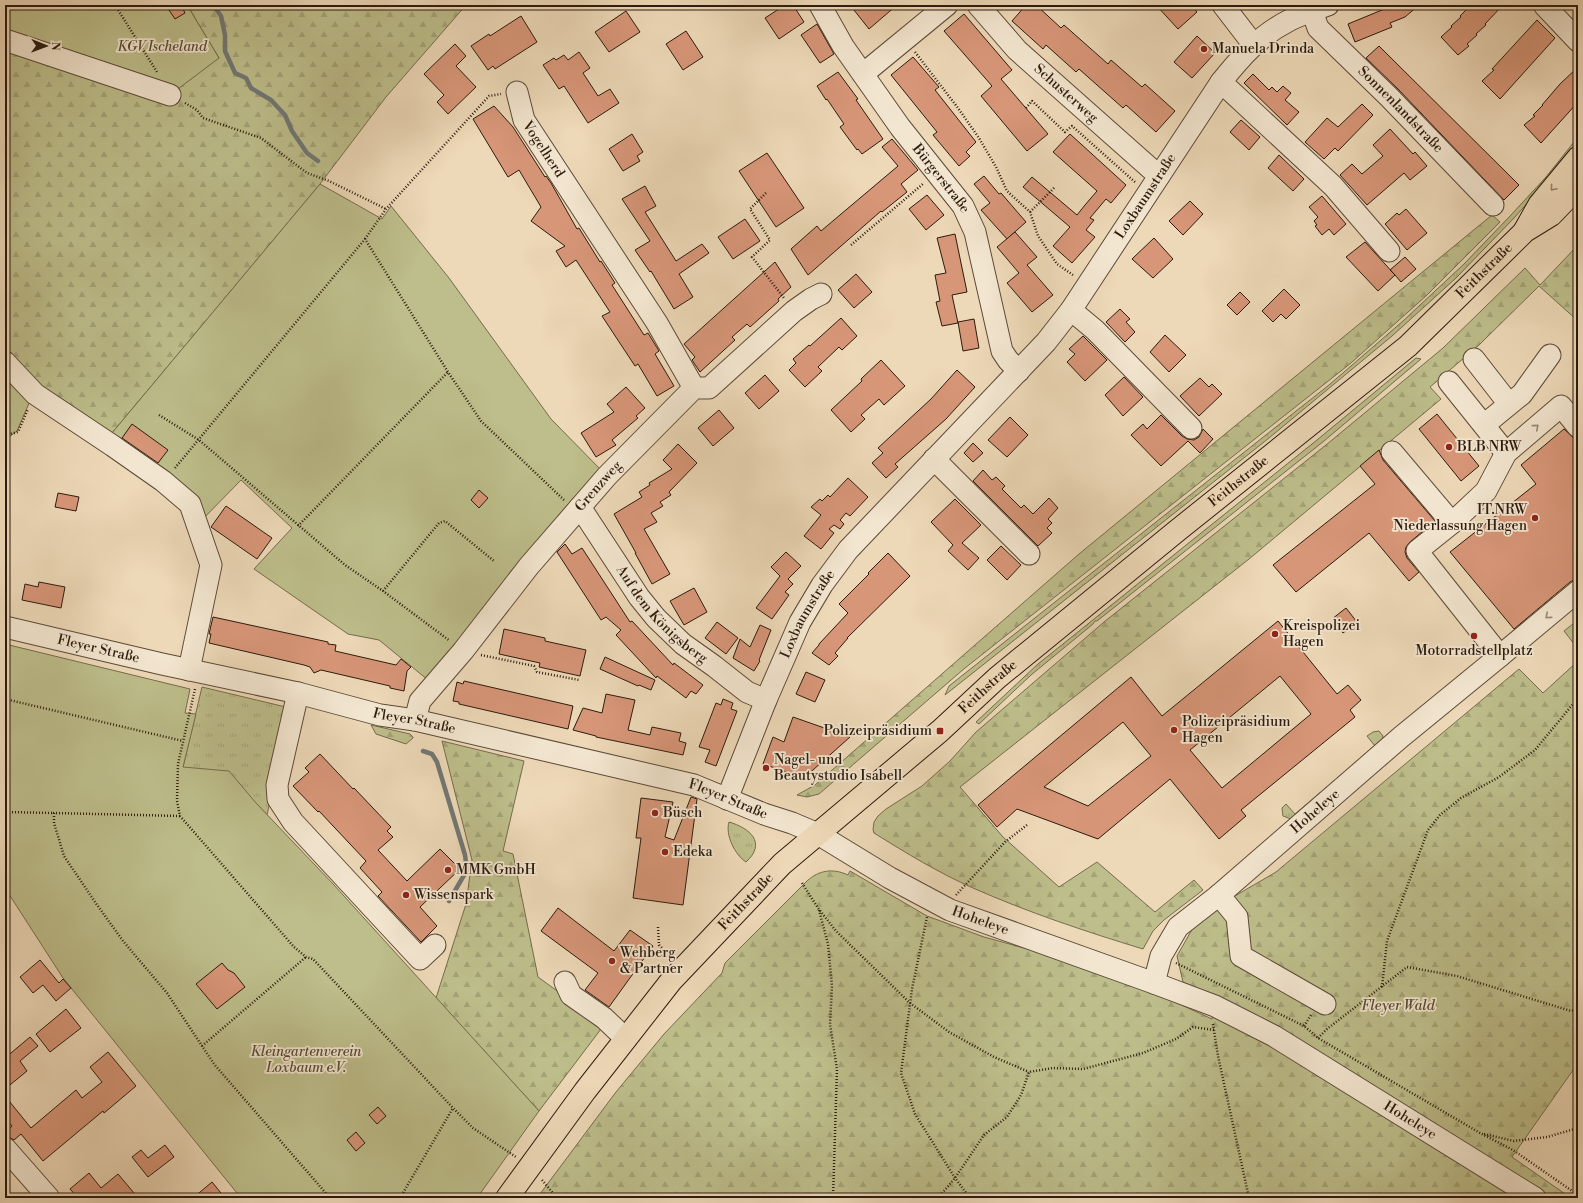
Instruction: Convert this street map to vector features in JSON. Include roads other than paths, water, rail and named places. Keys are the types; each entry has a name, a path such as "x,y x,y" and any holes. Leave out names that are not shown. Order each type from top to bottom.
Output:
{"main road":[{"name":"Feithstraße","path":"1525,231 1538,205 1578,158"},
{"name":"Feithstraße","path":"507,1198 585,1091 671,981 777,870 940,731 998,678 1178,530 1408,346 1525,231 1551,215 1578,187"}],"street":[{"name":"Bürgerstraße","path":"820,5 843,46 900,127 963,206 975,232 1002,351 1008,360 1019,371"},
{"path":"863,74 947,5"},
{"name":"Schusterweg","path":"978,5 1017,50 1154,184"},
{"path":"1223,5 1253,44"},
{"path":"1544,5 1578,41"},
{"name":"Loxbaumstraße","path":"727,799 766,700 800,622 822,585 848,550 1046,342 1071,310 1221,82 1253,44 1290,20 1320,8"},
{"name":"Sonnenlandstraße","path":"1320,8 1318,28 1389,97 1493,205"},
{"path":"5,40 170,95"},
{"path":"1221,82 1333,186 1389,251"},
{"name":"Vogelherd","path":"517,92 524,120 657,323 694,388"},
{"path":"694,388 709,388 794,311 821,294"},
{"path":"1071,310 1095,330 1191,428"},
{"path":"1484,425 1522,394 1550,354"},
{"path":"1474,359 1510,404"},
{"path":"5,362 35,394 163,481 190,504 211,565 194,671"},
{"path":"1449,382 1506,453"},
{"name":"Grenzweg","path":"415,720 420,701 463,651 529,566 607,476 694,388"},
{"path":"1500,656 1417,551 1452,523 1486,491 1506,453 1561,406 1578,427"},
{"path":"1392,452 1452,523"},
{"path":"934,459 1029,554"},
{"name":"Auf dem Königsberg","path":"578,509 639,597 656,618 683,644 747,692 766,700"},
{"name":"Hoheleye","path":"1154,983 1161,956 1178,927 1219,895 1401,737 1578,591"},
{"name":"Fleyer Straße","path":"5,627 194,671 298,693 380,715 415,720 694,785 818,834"},
{"path":"298,693 277,785 278,799 292,822 420,960 435,945"},
{"name":"Hoheleye","path":"818,834 854,857 930,901 950,910 1214,1006 1274,1036 1535,1198"},
{"path":"1219,895 1237,917 1240,956 1318,1009"},
{"path":"565,982 572,995 604,1018 626,1039"},
{"path":"5,1148 50,1198"}],"waterway":[{"path":"213,5 221,16 225,35 225,51 235,73 246,78 251,88 271,100 285,115 292,131 307,153 318,161"},
{"path":"423,751 432,754 437,762 465,855 467,870 449,901"}],"place":[{"name":"Manuela Drinda","path":"1204,49"},
{"name":"BLB NRW","path":"1449,447"},
{"name":"IT.NRW Niederlassung Hagen","path":"1535,518"},
{"name":"Kreispolizei Hagen","path":"1275,634"},
{"name":"Motorradstellplatz","path":"1474,636"},
{"name":"Polizeipräsidium Hagen","path":"1174,730"},
{"name":"Polizeipräsidium","path":"940,731"},
{"name":"Nagel- und Beautystudio Isabell","path":"766,768"},
{"name":"Büsch","path":"655,813"},
{"name":"Edeka","path":"665,852"},
{"name":"MMK GmbH","path":"448,870"},
{"name":"Wissenspark","path":"406,895"},
{"name":"Wehberg & Partner","path":"612,961"}],"park label":[{"name":"KGV Ischeland","path":"162,47"},
{"name":"Fleyer Wald","path":"1398,1006"},
{"name":"Kleingartenverein Loxbaum e.V.","path":"306,1060"}]}
